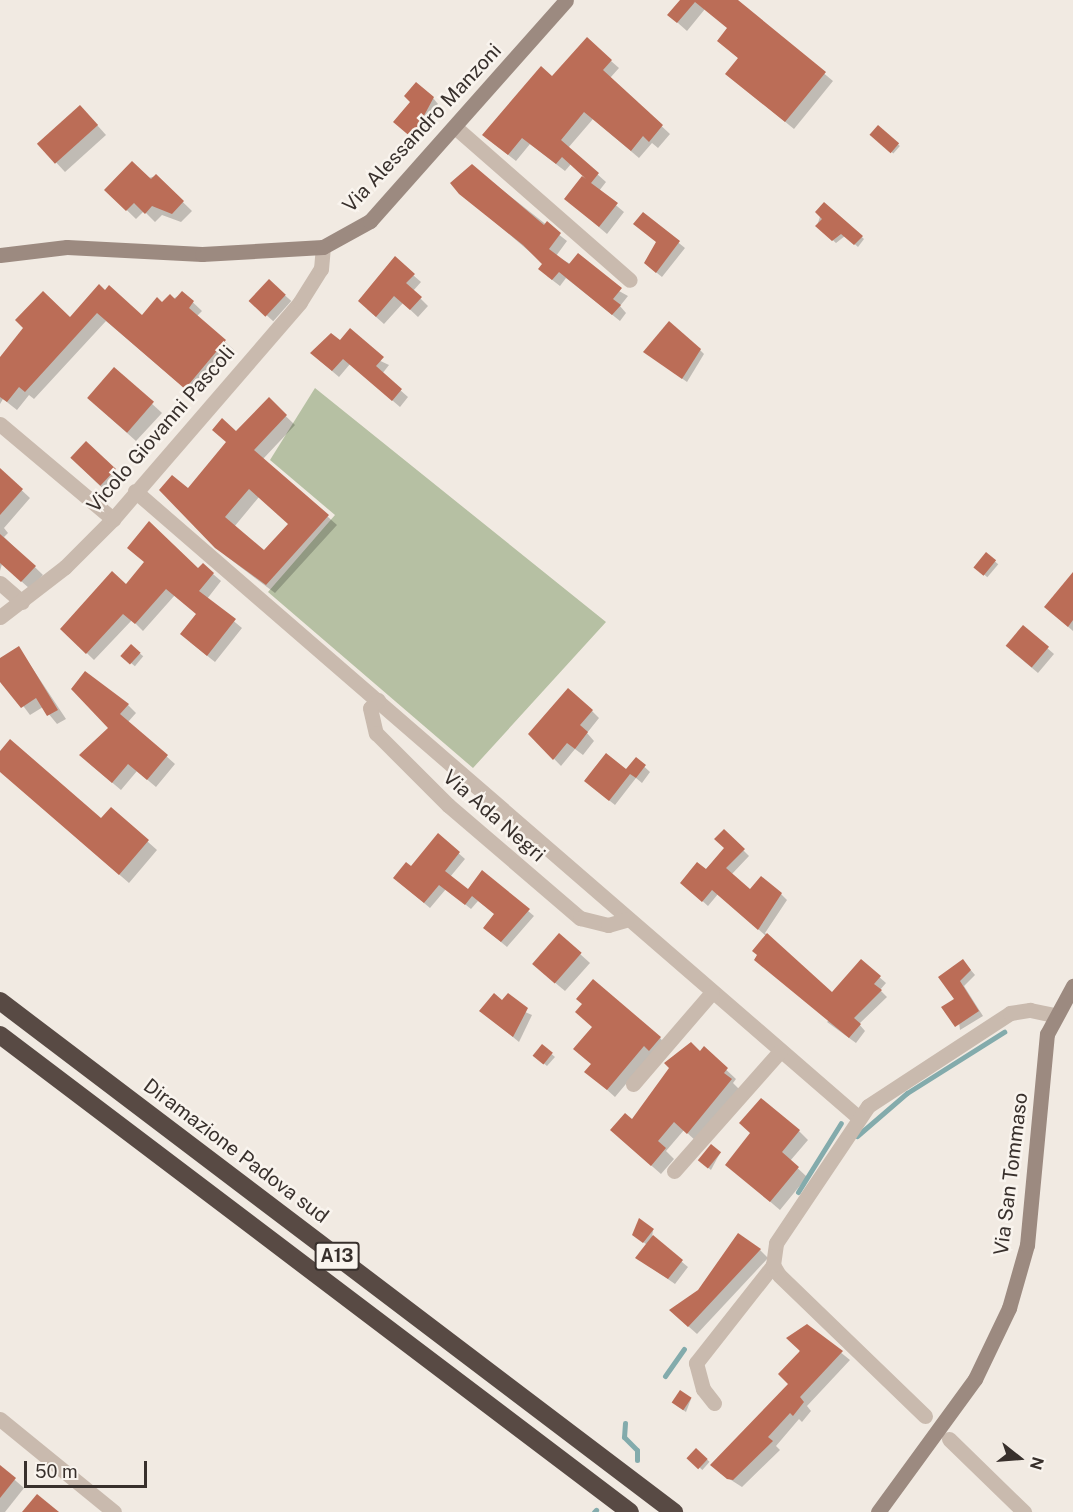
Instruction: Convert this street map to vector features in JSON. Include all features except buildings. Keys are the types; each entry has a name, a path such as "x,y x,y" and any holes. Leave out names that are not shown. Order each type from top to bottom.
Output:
{"highway":[{"name":"Diramazione Padova sud","path":"0,1001 674,1512"},
{"name":"A13","path":"0,1035 630,1512"}],"street":[{"name":"Via Alessandro Manzoni","path":"0,255 67,247 202,254 324,247 370,221 566,0"},
{"path":"455,127 630,279"},
{"name":"Vicolo Giovanni Pascoli","path":"0,617 22,603 113,519 135,490 300,302 321,269 324,247"},
{"path":"0,424 113,519"},
{"name":"Via Ada Negri","path":"135,490 378,700 626,920 858,1117"},
{"path":"0,583 22,603"},
{"name":"Via Ada Negri","path":"378,700 370,708 376,732 448,805 580,918 608,925 626,920"},
{"name":"Via San Tommaso","path":"878,1512 975,1379 1009,1308 1027,1245 1047,1034 1054,1015 1073,986"},
{"path":"633,1084 712,992"},
{"path":"714,1403 696,1363 774,1265 776,1244 858,1117 1011,1013 1030,1010 1054,1015"},
{"path":"674,1171 780,1051"},
{"path":"774,1265 926,1416"},
{"path":"0,1419 114,1512"},
{"path":"949,1439 1024,1512"}],"green space":[{"path":"315,388 606,622 473,768 268,592 335,515 270,460"}],"waterway":[{"path":"857,1136 907,1093 1004,1032"},
{"path":"798,1192 841,1123"},
{"path":"665,1376 684,1349"},
{"path":"625,1423 624,1437 637,1450 637,1460"}]}
